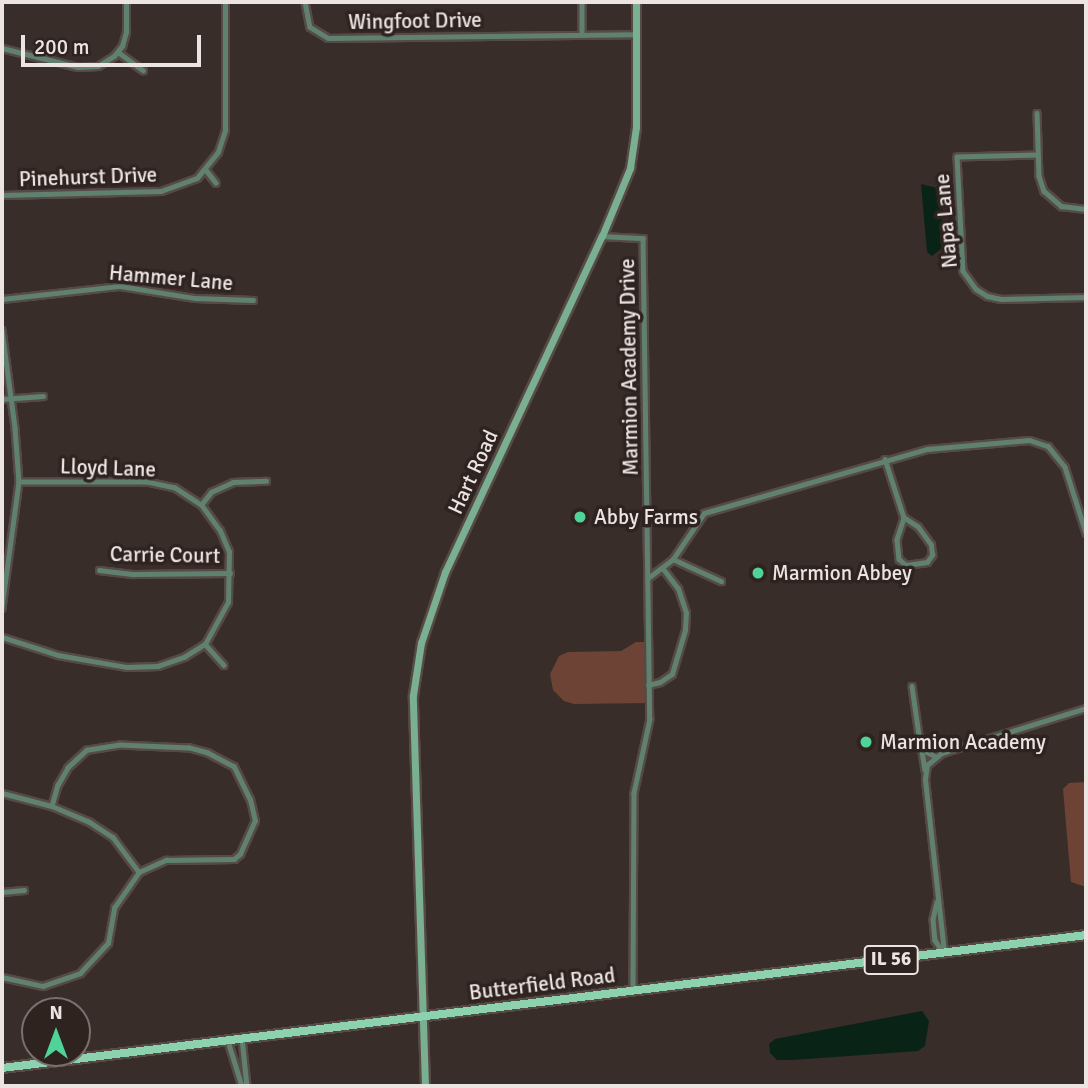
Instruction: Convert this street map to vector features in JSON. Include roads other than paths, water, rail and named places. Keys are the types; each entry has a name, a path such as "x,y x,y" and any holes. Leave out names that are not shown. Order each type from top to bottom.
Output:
{"main road":[{"name":"Butterfield Road","path":"2,1068 1086,935"}],"street":[{"path":"2,48 86,68 104,63 118,52 126,32 126,2"},
{"path":"216,183 206,170 218,152 225,130 225,2"},
{"name":"Wingfoot Drive","path":"305,2 310,27 328,38 635,34"},
{"path":"582,2 582,34"},
{"name":"Hart Road","path":"425,1086 413,695 421,643 445,572 621,194 635,149 635,2"},
{"path":"118,52 143,70"},
{"path":"1037,113 1039,176 1052,200 1068,209 1086,209"},
{"name":"Napa Lane","path":"1038,155 957,157 963,271 976,289 987,296 1000,299 1086,297"},
{"name":"Pinehurst Drive","path":"2,195 161,191 186,185 206,170"},
{"name":"Marmion Academy Drive","path":"602,236 643,238 649,719 634,793 634,990"},
{"name":"Hammer Lane","path":"2,299 120,286 195,298 253,300"},
{"path":"2,330 19,482 5,569 2,608"},
{"path":"2,399 43,396"},
{"path":"647,578 673,558 704,513 885,459 942,448 1022,441 1042,444 1052,449 1065,467 1086,533"},
{"path":"885,459 904,517 896,551 906,565 921,564 932,555 931,545 918,527 904,517"},
{"path":"2,637 58,655 127,667 158,666 184,657 205,644 228,603 231,573 229,552 220,531 201,505 211,492 233,482 266,481"},
{"name":"Lloyd Lane","path":"19,482 146,482 175,488 201,505"},
{"path":"673,558 720,581"},
{"path":"648,685 660,682 672,674 685,630 686,613 678,589 662,568"},
{"name":"Carrie Court","path":"99,570 134,574 231,573"},
{"path":"205,644 224,665"},
{"path":"912,686 925,770 944,953"},
{"path":"925,770 936,756 1086,708"},
{"path":"2,977 43,986 80,973 107,943 114,908 139,872 166,860 231,860 240,854 255,816 234,767 208,753 189,748 120,745 95,748 78,757 68,768 58,785 52,806"},
{"path":"921,749 936,756"},
{"path":"2,793 52,806 88,821 113,837 139,872"},
{"path":"2,892 24,890"},
{"path":"938,897 933,919 935,940 944,953"},
{"path":"242,1038 244,1086"},
{"path":"227,1040 244,1086"}],"place":[{"name":"Abby Farms","path":"580,517"},
{"name":"Marmion Abbey","path":"758,573"},
{"name":"Marmion Academy","path":"866,742"}]}
